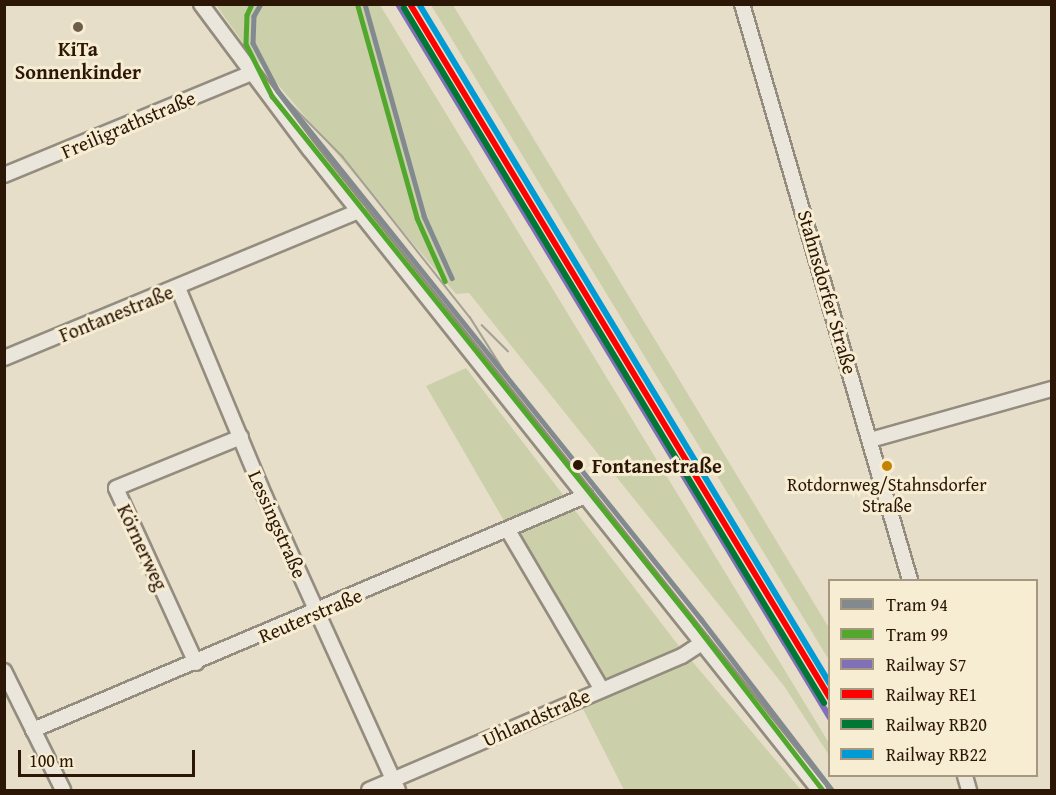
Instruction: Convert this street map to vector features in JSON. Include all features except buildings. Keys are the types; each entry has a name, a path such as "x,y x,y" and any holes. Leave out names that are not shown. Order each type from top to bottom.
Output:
{"street":[{"path":"201,4 251,73 359,211 819,790"},
{"name":"Stahnsdorfer Straße","path":"742,4 910,579"},
{"name":"Freiligrathstraße","path":"4,175 251,73"},
{"name":"Fontanestraße","path":"4,358 178,288 359,211"},
{"name":"Lessingstraße","path":"178,288 317,612 395,785"},
{"path":"870,440 1052,389"},
{"name":"Körnerweg","path":"196,663 116,488 241,437"},
{"name":"Reuterstraße","path":"33,730 509,532 585,496"},
{"path":"509,532 601,688"},
{"name":"Uhlandstraße","path":"369,790 395,785 601,688 682,656 702,643"},
{"path":"4,671 63,790"}],"green space":[{"path":"216,5 380,5 828,741 828,753 784,686 469,293 456,294 246,47"},
{"path":"431,5 453,5 828,626 828,658"},
{"path":"466,368 675,641 801,790 624,790 583,709 605,699 601,688 426,386"}],"tram line":[{"name":"99","path":"252,4 247,15 246,44 272,96 695,624 823,790"},
{"name":"94","path":"261,4 254,16 253,43 278,91 701,619 832,790"},
{"name":"94","path":"365,4 424,216 452,278"},
{"name":"99","path":"358,6 417,218 445,281"},
{"path":"278,91 343,157 470,317 510,380"},
{"path":"482,325 508,351"}],"rail line":[{"name":"S7","path":"398,4 828,715"},
{"name":"RE1","path":"410,4 828,695"},
{"name":"RB22","path":"419,4 828,681"},
{"name":"RB20","path":"404,8 824,703"}],"place":[{"name":"KiTa Sonnenkinder","path":"78,27"},
{"name":"Fontanestraße","path":"578,465"},
{"name":"Rotdornweg/Stahnsdorfer Straße","path":"887,466"}]}
